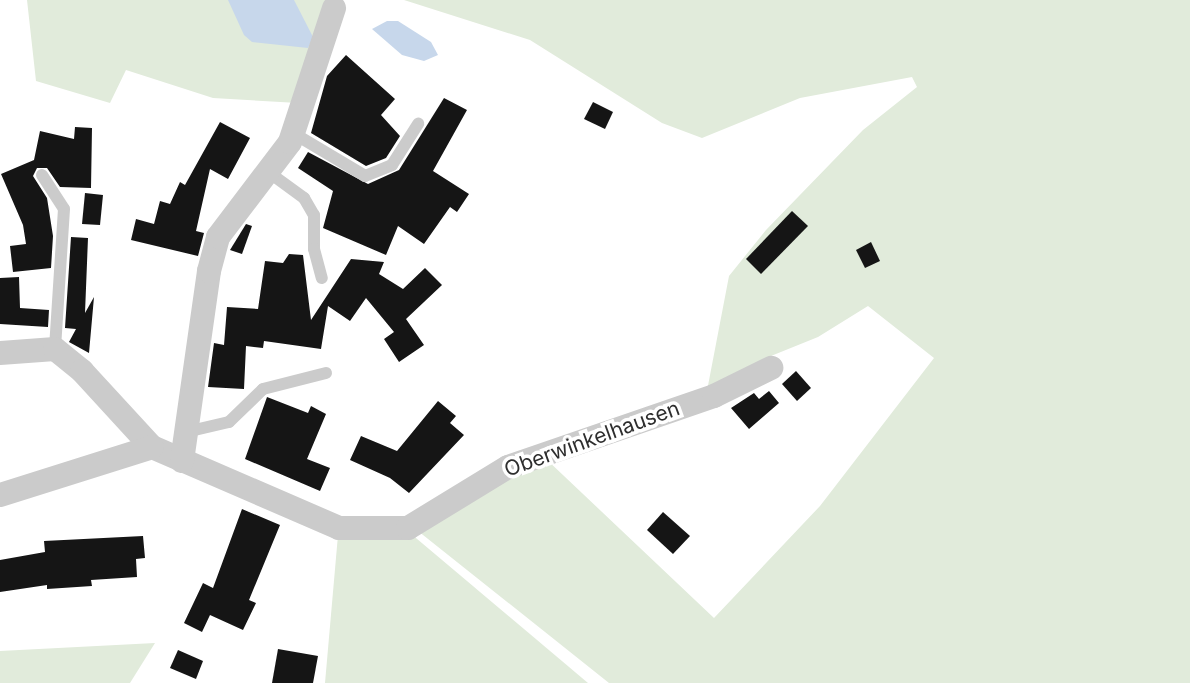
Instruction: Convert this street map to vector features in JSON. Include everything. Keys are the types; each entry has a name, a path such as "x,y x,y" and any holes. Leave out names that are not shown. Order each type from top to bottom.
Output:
{"street":[{"path":"182,461 209,271 218,237 293,134 334,8"},
{"path":"0,353 55,349"},
{"name":"Oberwinkelhausen","path":"55,349 82,371 152,447 339,528 408,528 508,467 714,396 771,368"},
{"path":"0,495 152,447"}],"lane":[{"path":"293,134 365,176 392,165 418,124"},
{"path":"267,171 304,198 314,215 314,249 322,278"},
{"path":"43,174 64,209 55,349"},
{"path":"186,432 229,422 263,389 326,373"}],"green space":[{"path":"27,0 339,0 298,103 213,98 126,70 110,103 36,81"},
{"path":"404,0 1190,0 1190,683 609,683 418,531 545,458 714,618 820,506 934,358 868,306 818,337 766,358 706,396 729,276 766,230 863,130 917,87 912,77 800,98 702,138 662,123 530,40"},
{"path":"410,533 588,683 325,683 338,535"},
{"path":"155,643 130,683 0,683 0,651"}],"water":[{"path":"228,0 294,0 313,37 308,48 252,42 244,35"},
{"path":"387,21 398,21 431,42 438,55 424,61 402,55 372,29"}],"building":[{"path":"346,55 395,99 381,115 400,136 386,158 366,166 311,133 327,76"},
{"path":"444,98 467,110 433,171 469,194 457,212 450,207 424,244 398,226 386,255 323,228 333,191 298,168 308,152 368,184 399,170"},
{"path":"593,102 613,112 605,129 584,119"},
{"path":"220,122 250,138 228,179 210,169 196,231 204,233 198,256 131,240 136,219 154,224 160,201 170,204 180,182 185,185"},
{"path":"75,127 92,128 91,188 60,187 47,168 37,168 33,176 47,198 53,236 51,268 13,272 10,246 26,244 23,225 1,174 34,160 40,131 74,139"},
{"path":"85,193 103,195 100,225 82,224"},
{"path":"792,211 808,226 761,274 746,259"},
{"path":"246,224 252,226 242,254 230,250"},
{"path":"71,237 88,238 85,313 94,297 89,353 69,342 76,329 65,328"},
{"path":"871,242 880,261 865,268 856,250"},
{"path":"289,254 303,255 311,320 351,259 384,262 379,274 403,289 425,268 442,285 406,319 424,345 399,362 384,339 394,332 366,298 350,321 328,306 321,349 264,341 263,348 246,346 244,389 208,387 214,343 224,345 227,307 258,309 265,261 283,263"},
{"path":"19,277 20,308 49,310 48,327 0,324 0,278"},
{"path":"796,371 811,388 797,401 782,384"},
{"path":"769,391 779,403 749,429 731,408 754,393 759,399"},
{"path":"267,397 308,413 311,406 326,414 307,459 330,468 320,491 245,459"},
{"path":"438,401 456,416 450,423 464,435 409,493 390,478 350,460 361,436 397,451"},
{"path":"242,509 280,525 249,600 256,603 243,630 210,615 202,632 184,623 203,583 213,588"},
{"path":"663,512 690,536 673,554 647,530"},
{"path":"143,536 145,558 136,559 137,577 91,580 92,586 47,589 47,585 0,592 0,560 45,552 44,541"},
{"path":"278,649 318,656 313,683 272,683"},
{"path":"178,650 203,661 196,679 170,668"}]}
